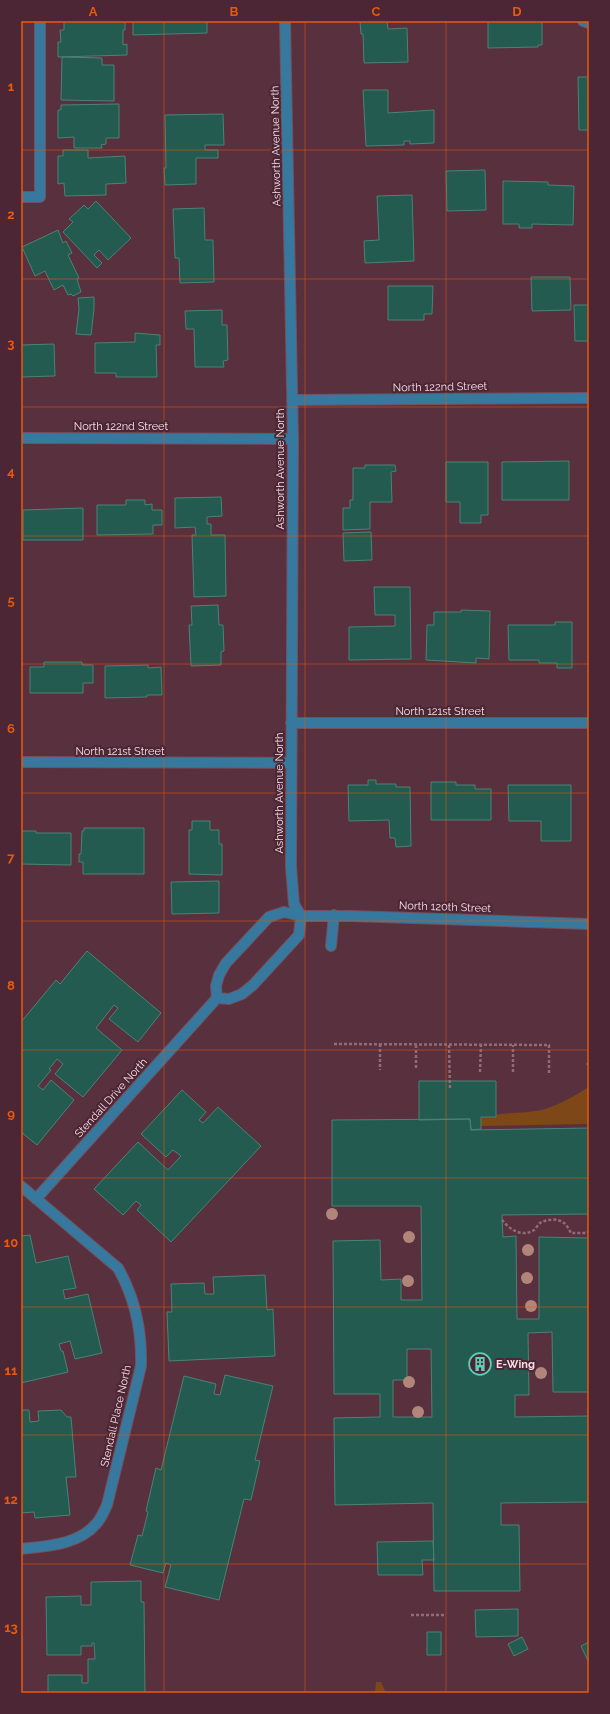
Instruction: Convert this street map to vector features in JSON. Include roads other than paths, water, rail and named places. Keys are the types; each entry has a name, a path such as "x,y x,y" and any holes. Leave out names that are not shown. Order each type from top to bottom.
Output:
{"street":[{"path":"21,197 40,197 40,21"},
{"name":"Ashworth Avenue North","path":"285,21 293,439 291,867 294,904 301,916"},
{"path":"583,21 589,23"},
{"name":"North 122nd Street","path":"292,400 589,398"},
{"name":"North 122nd Street","path":"21,438 293,439"},
{"name":"North 121st Street","path":"291,723 589,723"},
{"name":"North 121st Street","path":"21,762 291,763"},
{"path":"284,912 301,916 299,935 253,985 242,994 229,999 217,998 216,986 219,975 226,963 270,917 284,912"},
{"path":"331,946 334,915"},
{"name":"North 120th Street","path":"301,916 334,915 589,924"},
{"name":"Stendall Drive North","path":"36,1199 217,998"},
{"path":"21,1186 36,1199"},
{"name":"Stendall Place North","path":"21,1549 59,1544 82,1536 97,1524 107,1505 141,1366 142,1345 132,1300 126,1282 118,1268 36,1199"}],"place":[{"name":"E-Wing","path":"480,1364"}]}
